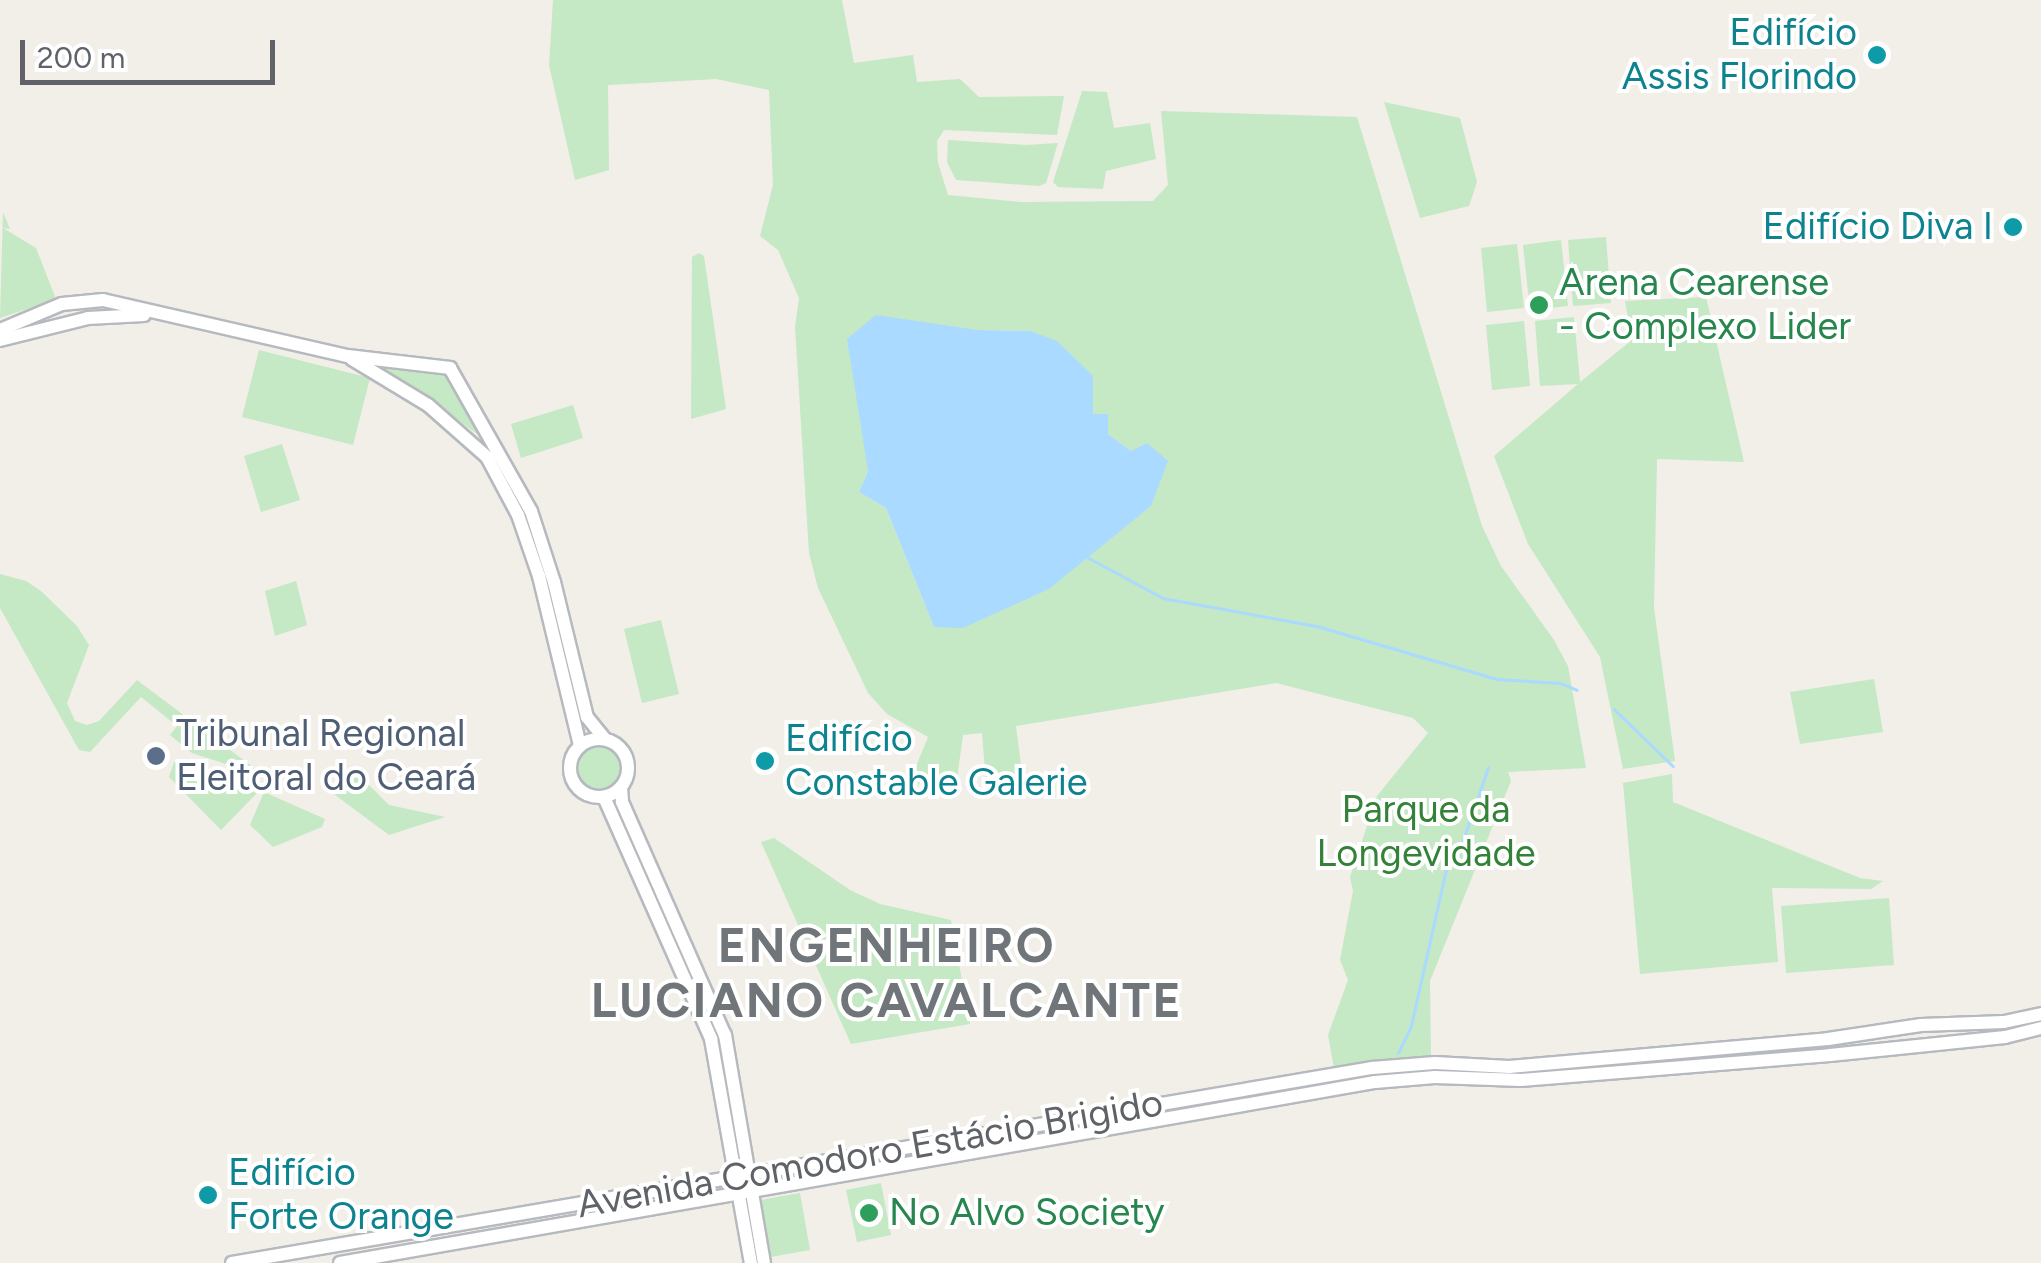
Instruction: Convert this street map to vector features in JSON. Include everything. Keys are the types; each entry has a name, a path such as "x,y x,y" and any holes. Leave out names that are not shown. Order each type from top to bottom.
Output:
{"main road":[{"path":"0,330 79,300 102,300 348,356 450,368 531,511 536,546 567,664 580,746 570,762 572,779 583,792 604,797 621,788 628,777 626,756 587,717 567,664"},
{"path":"0,340 88,318 160,314"},
{"path":"348,356 428,405 487,457 536,546"},
{"path":"580,746 605,739"},
{"path":"621,788 622,802 661,906 704,1004 724,1034 751,1263"},
{"path":"604,797 661,906"},
{"path":"2004,1029 2041,1014"},
{"name":"Avenida Comodoro Estácio Brigido","path":"232,1263 1357,1070 1435,1063 1509,1066 1828,1039 1922,1026 2004,1029"},
{"path":"2004,1029 2041,1028"},
{"name":"Avenida Comodoro Estácio Brigido","path":"340,1263 1375,1082 1435,1078 1504,1081 2004,1029"},
{"path":"745,1192 764,1263"}],"green space":[{"name":"Parque da Longevidade","path":"553,0 842,0 854,63 913,55 917,82 960,79 979,97 1064,96 1057,135 944,130 937,141 938,163 948,195 1021,202 1153,201 1168,185 1161,111 1357,117 1482,526 1501,566 1568,666 1586,768 1508,772 1511,781 1430,981 1431,1057 1334,1068 1328,1035 1348,980 1340,960 1353,891 1350,877 1377,796 1428,733 1413,718 1276,683 1016,726 1024,789 987,794 982,733 963,735 955,793 910,781 928,737 887,714 868,693 818,588 809,553 795,327 799,298 778,250 760,236 773,185 769,90 716,79 608,85 609,170 575,180 549,65","holes":["977,330 1030,331 1108,434 1131,451 934,627 886,508 859,492 868,471"]},
{"path":"1082,91 1107,92 1114,128 1150,123 1156,159 1106,171 1103,189 1058,187 1053,182"},
{"path":"1384,102 1460,118 1477,182 1469,206 1420,218"},
{"path":"948,140 1058,143 1046,183 1039,186 956,180 947,162"},
{"path":"3,212 10,229 3,228 36,248 56,299 0,318"},
{"path":"1606,237 1611,303 1573,306 1568,240"},
{"path":"1561,240 1568,306 1530,310 1523,245"},
{"path":"1517,244 1524,308 1487,312 1481,248"},
{"path":"699,253 704,256 726,409 691,419 692,257"},
{"path":"1706,297 1744,462 1657,459 1654,608 1675,761 1623,769 1600,657 1528,544 1494,456 1578,384 1540,386 1535,321 1574,317 1580,382 1632,340 1625,301"},
{"path":"1524,321 1530,386 1492,390 1486,325"},
{"path":"259,350 370,378 353,445 242,417"},
{"path":"377,362 445,375 481,437 427,397 376,370"},
{"path":"573,405 583,438 521,458 511,424"},
{"path":"282,444 300,500 261,512 244,456"},
{"path":"0,574 26,581 41,591 77,626 89,645 67,703 75,721 87,725 99,721 137,680 266,777 192,753 170,735 177,726 141,697 90,752 79,750 0,608"},
{"path":"296,581 307,625 275,636 265,591"},
{"path":"661,620 679,694 642,703 624,629"},
{"path":"1874,679 1883,732 1800,744 1790,692"},
{"path":"600,744 616,751 623,767 616,783 600,790 584,783 577,767 584,751"},
{"path":"174,762 210,783 218,781 221,773 260,790 221,830 169,777"},
{"path":"1672,774 1673,802 1860,878 1883,881 1871,889 1772,888 1778,962 1640,974 1623,783"},
{"path":"360,776 389,805 445,817 389,835 335,795 337,785"},
{"path":"264,792 325,819 322,827 273,847 250,825"},
{"path":"774,838 850,890 880,904 951,920 970,1024 851,1044 761,842"},
{"path":"1889,898 1894,965 1786,973 1781,906"},
{"name":"No Alvo Society","path":"881,1183 891,1235 857,1242 846,1190"},
{"path":"800,1193 810,1250 771,1257 761,1200"}],"water":[{"path":"876,315 977,330 1030,331 1057,341 1093,376 1093,414 1108,414 1108,434 1131,451 1147,443 1168,461 1151,506 1049,589 963,628 934,627 886,508 859,492 868,471 847,339"}],"waterway":[{"path":"1087,557 1163,598 1317,626 1497,679 1560,683 1577,690"},
{"path":"1614,709 1673,766"},
{"path":"1398,1053 1411,1026 1448,861 1455,860 1459,852 1488,768"}],"place":[{"name":"Edifício Assis Florindo","path":"1877,55"},
{"name":"Edifício Diva I","path":"2013,227"},
{"name":"Arena Cearense - Complexo Lider","path":"1539,305"},
{"name":"Tribunal Regional Eleitoral do Ceará","path":"156,756"},
{"name":"Edifício Constable Galerie","path":"765,761"},
{"name":"Edifício Forte Orange","path":"208,1195"},
{"name":"No Alvo Society","path":"869,1213"}],"district":[{"name":"ENGENHEIRO LUCIANO CAVALCANTE","path":"887,972"}]}
